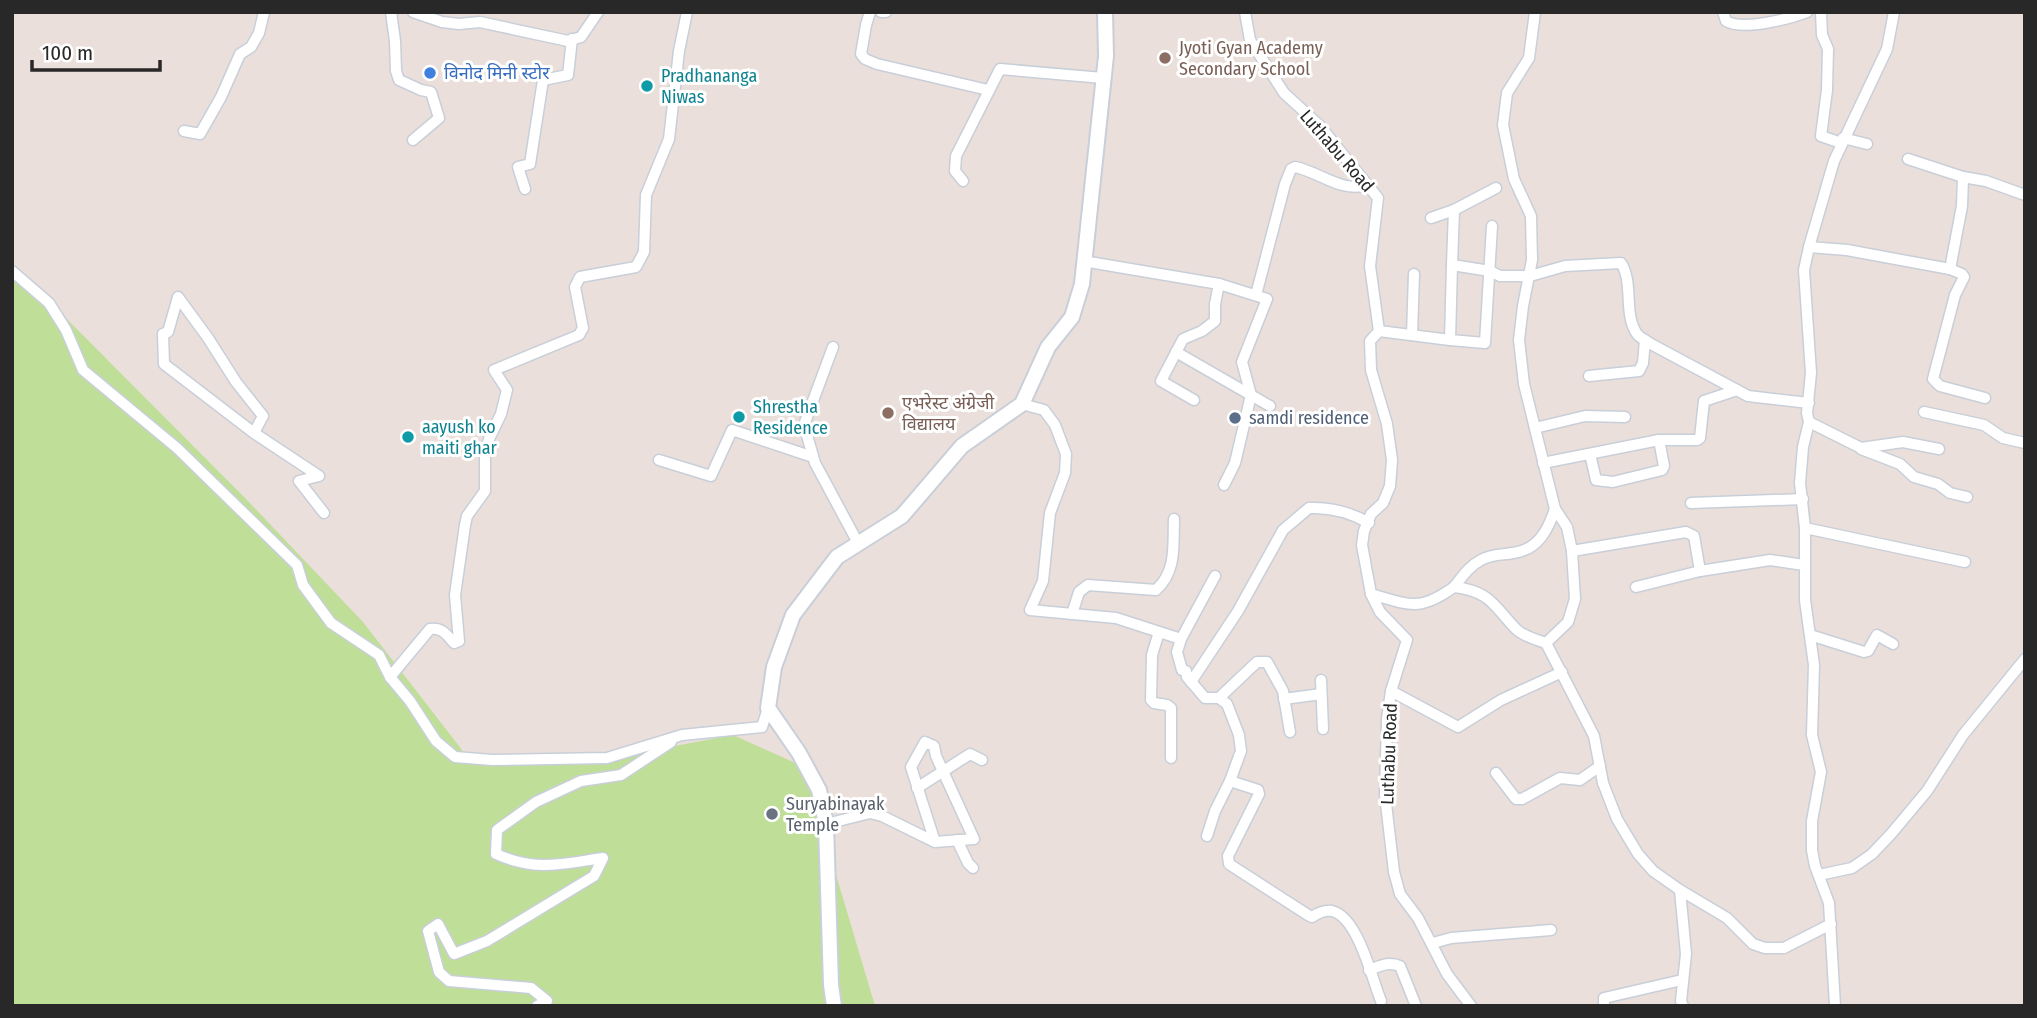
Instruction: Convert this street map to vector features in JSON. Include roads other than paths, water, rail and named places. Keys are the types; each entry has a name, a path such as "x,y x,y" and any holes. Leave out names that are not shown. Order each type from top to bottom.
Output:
{"main road":[{"path":"834,1006 826,824 819,790 799,753 768,708 774,667 793,615 837,557 902,516 962,446 1022,404 1048,347 1072,317 1082,284 1106,56 1104,12"}],"street":[{"path":"184,131 200,134 240,54 251,47 259,33 264,12"},
{"path":"391,12 399,80 431,92 439,118 413,140"},
{"path":"413,12 450,23 475,17 568,41 581,37 598,12"},
{"path":"390,677 430,629 443,631 454,643 459,641 455,595 465,525 467,516 485,491 485,454 501,414 507,390 494,370 579,334 583,328 575,287 580,277 636,267 644,252 646,195 669,139 679,51 687,12"},
{"path":"870,12 861,54 865,59 988,90"},
{"name":"Luthabu Road","path":"1245,12 1250,40 1284,93 1320,126 1378,198 1370,266 1379,331 1370,341 1371,370 1387,424 1392,460 1390,486 1383,503 1371,514 1362,545 1371,594 1380,612 1407,640 1391,691 1387,719 1385,795 1394,873 1400,894 1433,943 1447,974 1471,1006"},
{"path":"1535,12 1529,58 1507,93 1503,125 1514,179 1531,216 1530,276 1522,306 1519,340 1524,384 1555,509 1567,527 1572,551 1575,599 1568,622 1546,643"},
{"path":"1723,12 1726,21 1739,24 1788,19 1807,12"},
{"path":"1821,12 1822,35 1828,49 1827,90 1821,136 1867,144"},
{"path":"1835,1006 1829,903 1812,850 1812,821 1821,772 1812,735 1814,665 1805,600 1805,528 1800,484 1801,462 1809,422 1811,351 1804,270 1842,141 1887,49 1894,12"},
{"path":"525,189 518,167 530,164 543,80 568,75 572,39"},
{"path":"963,181 955,171 956,156 1000,69 1103,78"},
{"path":"1908,159 2025,195"},
{"path":"1255,295 1291,169 1305,169 1354,189 1367,185"},
{"path":"1950,269 1958,238 1963,177"},
{"path":"1431,218 1454,210 1496,188"},
{"path":"1450,340 1454,210"},
{"path":"1379,331 1485,343 1492,226"},
{"path":"1809,247 1847,250 1958,271 1964,277 1955,295 1933,379 1940,386 1985,398"},
{"path":"1083,261 1219,284 1267,299 1242,362 1251,395 1235,463 1224,485"},
{"path":"1452,265 1490,271 1500,276 1530,276 1565,267 1621,263 1626,270 1630,313 1637,333 1645,340 1669,356 1748,396 1809,403"},
{"path":"12,271 48,303 66,330 83,370 177,448 297,565 303,585 331,623 379,655 390,677 410,701 436,741 455,757 492,760 607,758 682,735 762,727 768,708"},
{"path":"1412,335 1414,274"},
{"path":"1194,400 1161,381 1183,339 1202,331 1215,321 1219,284"},
{"path":"254,433 263,416 236,382 178,297 168,332 163,334 164,364 254,433 319,476 299,481 324,513"},
{"path":"1588,376 1639,371 1643,363 1645,340"},
{"path":"833,347 804,425 813,457 858,542"},
{"path":"1176,352 1270,406"},
{"path":"1543,463 1659,440 1697,440 1700,438 1704,401 1737,390"},
{"path":"1022,404 1044,410 1055,425 1066,454 1065,473 1051,513 1042,581 1030,610 1116,618 1181,639"},
{"path":"1924,412 1984,425 2003,438 2025,443"},
{"path":"1535,428 1585,416 1625,417"},
{"path":"1809,422 1900,464 1914,477 1967,497"},
{"path":"659,460 711,476 732,430 813,457"},
{"path":"1590,454 1596,481 1612,482 1662,470 1664,466 1659,440"},
{"path":"1861,448 1903,442 1939,449"},
{"path":"1691,503 1803,499"},
{"path":"1191,682 1238,611 1283,530 1309,508 1355,514 1369,523"},
{"path":"1371,594 1407,604 1433,603 1454,587 1471,566 1483,558 1514,554 1536,544 1547,530 1555,509"},
{"path":"1072,614 1079,592 1088,585 1156,590 1167,580 1172,566 1174,519"},
{"path":"1805,528 1965,562"},
{"path":"1572,551 1690,533 1694,536 1700,571"},
{"path":"1636,587 1700,571 1770,560 1804,565"},
{"path":"1207,836 1241,751 1239,735 1227,704 1219,698 1205,698 1179,664 1177,652 1181,639 1215,576"},
{"path":"1454,587 1472,589 1492,601 1517,630 1546,643 1594,736 1610,805 1637,854 1653,871 1727,918 1753,944 1765,948 1784,948 1831,924"},
{"path":"1159,632 1152,655 1152,700 1171,708 1171,758"},
{"path":"1810,635 1864,652 1868,651 1877,635 1893,644"},
{"path":"1819,875 1852,868 1872,854 1891,835 1927,791 1963,735 2025,659"},
{"path":"1219,698 1261,660 1267,662 1284,699 1290,732"},
{"path":"1391,691 1458,727 1501,700 1562,671"},
{"path":"1321,680 1322,729"},
{"path":"1284,699 1321,694"},
{"path":"537,1006 547,1001 531,988 449,981 439,972 428,931 438,925 454,954 487,941 594,876 603,858 542,867 515,863 496,854 497,830 536,802 581,782 621,775 682,735"},
{"path":"826,824 870,813 935,842 974,839 936,756 934,746 925,742 911,768 935,842"},
{"path":"917,788 970,754 982,760"},
{"path":"1496,773 1516,799 1522,799 1560,778 1580,780 1600,766"},
{"path":"1230,781 1258,790 1259,794 1228,856 1229,864 1312,917 1331,911 1337,913 1355,930 1381,1001"},
{"path":"957,841 973,868"},
{"path":"1680,890 1686,954 1681,1001 1684,1006"},
{"path":"1433,943 1451,938 1551,930"},
{"path":"1369,970 1385,964 1400,966 1416,1006"},
{"path":"1604,1006 1604,999 1682,980"}],"place":[{"name":"Jyoti Gyan Academy Secondary School","path":"1165,58"},
{"name":"विनोद मिनी स्टोर","path":"430,73"},
{"name":"Pradhananga Niwas","path":"647,86"},
{"name":"एभरेस्ट अंग्रेजी विद्यालय","path":"888,413"},
{"name":"Shrestha Residence","path":"739,417"},
{"name":"samdi residence","path":"1235,418"},
{"name":"aayush ko maiti ghar","path":"408,437"},
{"name":"Suryabinayak Temple","path":"772,814"}]}
